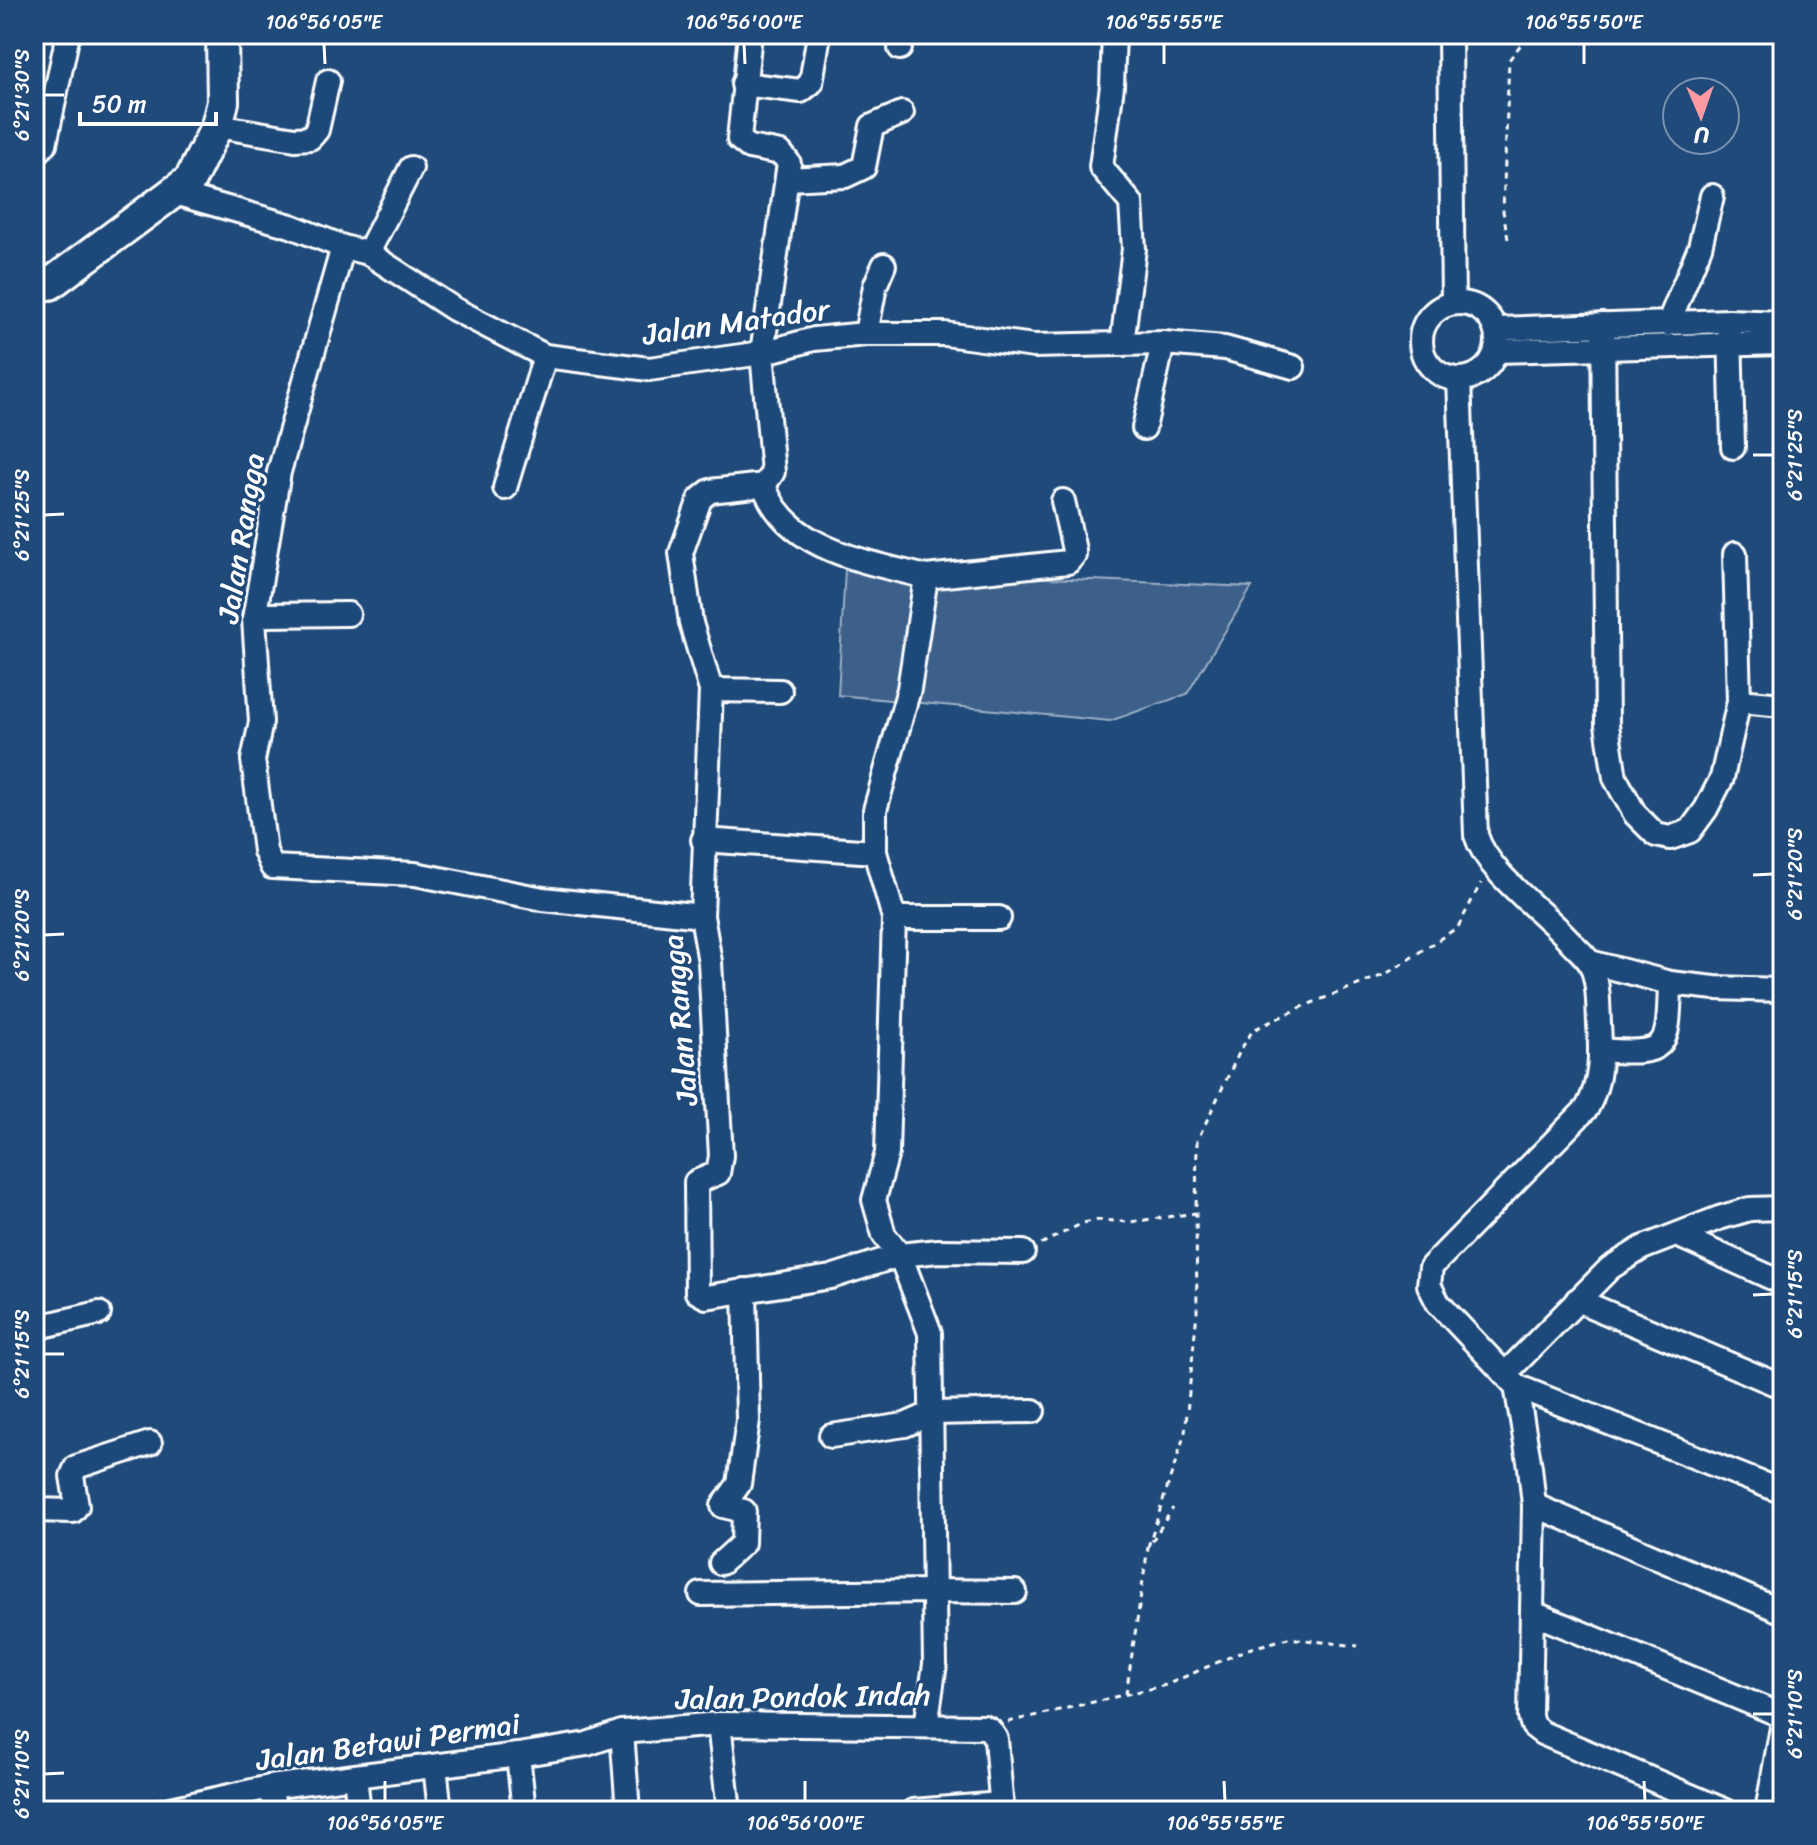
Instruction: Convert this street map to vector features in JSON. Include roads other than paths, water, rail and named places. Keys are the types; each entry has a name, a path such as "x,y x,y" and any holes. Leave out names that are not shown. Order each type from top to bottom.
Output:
{"main road":[{"path":"34,284 50,284 190,180 217,126 223,102 222,34"}],"street":[{"path":"34,156 45,144 68,34"},
{"path":"702,916 711,690 691,623 681,553 700,499 710,491 764,485 773,472 762,353 789,163 781,153 749,147 739,139 750,34"},
{"path":"743,84 801,91 807,88 811,83 819,34"},
{"path":"1114,34 1112,86 1101,167 1131,203 1134,249 1122,344"},
{"path":"1450,34 1453,303"},
{"path":"217,126 283,137 310,138 317,130 328,81"},
{"path":"788,179 845,176 864,167 872,126 902,113"},
{"path":"368,253 411,168"},
{"name":"Jalan Matador","path":"174,193 291,226 343,247 368,253 454,309 545,356 649,369 762,353 814,339 866,334 945,334 1034,346 1163,343 1225,348 1293,367"},
{"path":"1668,324 1700,247 1712,196"},
{"name":"Jalan Rangga","path":"343,247 279,472 254,619 261,722 253,760 265,851 272,867 415,874 543,899 702,916 710,962 721,1156 718,1173 696,1182 697,1292 706,1297 831,1277 900,1255 938,1251 1023,1252"},
{"path":"866,334 875,286 884,265"},
{"path":"1453,303 1471,305 1487,314 1496,340 1489,366 1475,376 1459,379 1445,377 1432,369 1420,344 1422,329 1429,317 1440,307 1453,303"},
{"path":"1496,340 1603,325 1729,321 1783,323"},
{"path":"1729,321 1733,447"},
{"path":"1603,325 1607,725 1615,778 1635,814 1656,835 1670,838 1690,831 1722,778 1739,701 1735,554"},
{"path":"1496,340 1603,349 1783,343"},
{"path":"1144,428 1163,343"},
{"path":"505,488 545,356"},
{"path":"1459,379 1474,815 1480,849 1491,864 1590,962 1595,980 1601,1050 1596,1091 1587,1108 1431,1267 1429,1285 1438,1303 1511,1380 1783,1492"},
{"path":"764,485 786,521 831,551 926,577 1068,562 1074,550 1063,501"},
{"path":"926,577 909,689 875,810 875,852 894,918 887,1153 874,1200 884,1235 900,1255 930,1333 935,1664 926,1726"},
{"path":"254,619 265,615 348,614"},
{"path":"711,690 780,691"},
{"path":"1739,701 1783,705"},
{"path":"703,840 875,852"},
{"path":"894,918 999,918"},
{"path":"1590,962 1670,983 1783,990"},
{"path":"1601,1050 1646,1052 1656,1048 1665,1037 1670,983"},
{"path":"1511,1380 1577,1300 1610,1268 1642,1248 1750,1209 1783,1208"},
{"path":"1677,1235 1783,1283"},
{"path":"721,1563 743,1543 744,1511 723,1506 739,1484 748,1420 745,1290"},
{"path":"1577,1300 1783,1387"},
{"path":"34,1328 99,1313"},
{"path":"1511,1380 1530,1467 1534,1505 1530,1717 1533,1726 1542,1733 1726,1811"},
{"path":"831,1436 905,1425 932,1413 1033,1411"},
{"path":"34,1510 73,1511 77,1506 72,1476 76,1467 150,1443"},
{"path":"1534,1505 1783,1612"},
{"path":"701,1594 1015,1592"},
{"path":"1533,1613 1783,1719 1767,1811"},
{"path":"719,1724 729,1811"},
{"name":"Jalan Pondok Indah","path":"622,1732 719,1724 984,1727 996,1739 1001,1808"},
{"path":"622,1732 628,1811"},
{"name":"Jalan Betawi Permai","path":"162,1811 270,1787 587,1744 622,1732"},
{"path":"518,1755 524,1811"},
{"path":"435,1766 440,1811"},
{"path":"355,1777 359,1811"},
{"path":"270,1787 275,1811"},
{"path":"913,1811 1001,1808"}]}
